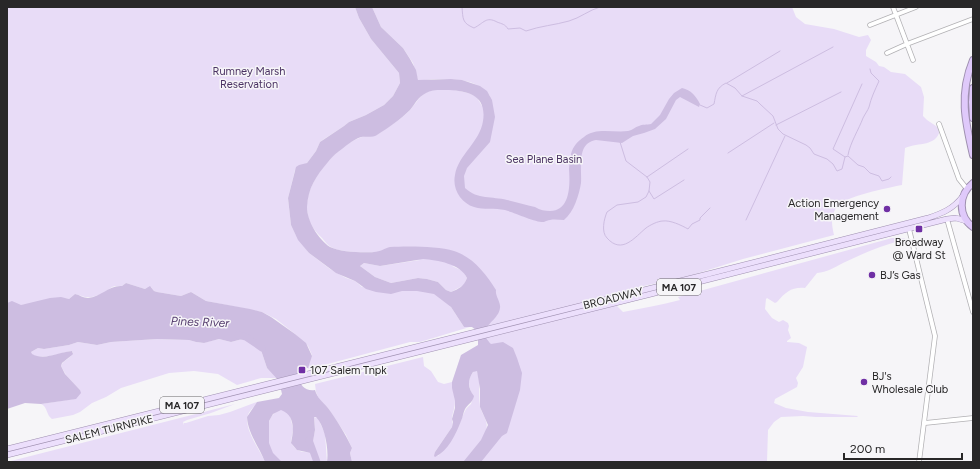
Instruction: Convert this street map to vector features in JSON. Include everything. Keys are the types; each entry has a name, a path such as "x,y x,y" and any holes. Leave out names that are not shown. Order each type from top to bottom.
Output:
{"highway":[{"path":"973,60 967,80 964,102 965,120 973,155"},
{"path":"973,88 973,118"},
{"path":"973,176 970,186 963,196 962,210 966,221 973,227"}],"main road":[{"name":"BROADWAY","path":"488,332 928,218 947,211 963,196"},
{"name":"BROADWAY","path":"304,378 947,219 956,218 966,221"},
{"name":"SALEM TURNPIKE","path":"7,455 304,378"},
{"name":"SALEM TURNPIKE","path":"7,449 278,385"}],"street":[{"path":"893,7 913,60"},
{"path":"870,25 916,7"},
{"path":"887,53 907,44 973,20"},
{"path":"939,124 959,179 970,186"},
{"path":"947,219 973,312"},
{"path":"909,229 935,336 919,462"},
{"path":"925,423 973,418"}],"green space":[{"name":"Rumney Marsh Reservation","path":"7,7 355,7 359,18 371,39 399,73 400,83 393,96 384,105 349,122 324,139 320,142 316,151 307,163 295,170 288,198 291,225 296,235 309,253 330,269 355,281 362,287 431,291 449,304 464,327 473,326 420,342 410,342 309,369 304,369 308,366 312,355 308,346 276,319 262,312 206,301 191,292 181,296 157,292 151,287 145,289 126,283 122,286 112,287 102,294 92,297 85,297 75,294 69,299 56,298 22,305 11,302 7,303"},
{"name":"Sea Plane Basin","path":"372,7 792,7 796,17 805,24 834,29 859,37 868,35 871,40 866,50 866,56 876,62 879,66 884,67 891,72 905,74 921,87 924,97 923,116 940,130 935,139 931,142 905,148 902,185 856,196 840,204 836,208 832,218 834,235 743,259 689,276 639,287 584,305 590,308 615,304 623,312 659,305 680,300 678,297 892,238 905,238 865,253 830,270 817,273 805,288 792,289 775,303 767,298 766,299 765,309 772,318 779,322 783,320 788,323 788,330 791,338 787,342 799,343 807,347 803,367 796,378 798,383 797,387 775,399 774,403 786,408 808,412 858,416 781,417 774,422 768,430 767,462 469,462 480,442 463,462 352,462 350,453 352,448 346,435 328,408 319,399 315,384 423,357 424,366 431,371 438,382 444,384 452,382 455,396 452,427 435,452 438,456 451,440 457,430 465,410 471,404 472,396 469,380 474,371 477,371 478,375 480,406 486,421 486,430 494,418 478,324 491,305 463,267 452,266 463,271 467,278 464,285 451,292 446,290 438,282 427,279 418,278 391,283 375,277 360,266 364,263 380,266 420,260 386,253 352,252 335,249 327,244 312,226 307,213 308,200 312,186 318,174 328,162 349,143 364,136 374,136 394,123 409,111 425,93 443,89 464,92 475,96 482,106 490,96 485,90 472,83 464,81 441,79 418,80 413,63 403,48 381,27"},
{"path":"246,338 251,340 261,350 267,368 278,378 261,378 237,385 218,374 194,371 169,373 121,388 73,415 52,419 45,407 41,404 73,399 80,390 66,375 61,366 73,352 71,351 45,357 31,354 31,352 38,348 44,349 78,342 97,345 111,342 157,339 189,340 203,343 219,339 231,342"},
{"path":"257,402 248,415 247,420 253,439 265,462 7,462 235,404 187,420 183,422 184,425 184,423 208,416 230,412"},
{"path":"279,410 283,410 290,415 293,429 291,442 295,448 302,452 311,452 315,430 314,417 318,418 325,434 327,462 282,462 274,456 269,444 268,425 272,416"}],"water":[{"path":"355,7 372,7 381,27 403,48 410,59 416,70 418,80 462,80 480,86 487,91 492,100 495,117 490,142 467,168 464,176 465,188 480,196 511,201 535,207 544,211 557,210 566,201 568,195 569,167 574,146 588,134 599,131 628,131 640,125 651,124 660,115 674,93 682,88 693,94 700,104 699,107 680,97 676,100 666,119 655,129 633,136 622,143 596,140 585,146 581,157 581,183 577,198 571,213 564,220 548,220 541,222 505,210 474,207 461,199 456,190 454,180 455,175 460,161 474,142 481,129 484,113 479,100 475,96 463,92 440,90 426,93 402,117 377,135 361,137 346,146 331,158 316,177 309,194 307,212 317,235 330,247 345,251 358,252 376,252 390,247 405,246 447,249 467,257 473,262 488,278 496,290 500,308 495,318 486,329 486,338 491,344 503,342 513,348 522,373 520,390 507,433 502,436 481,462 463,462 481,440 488,425 480,407 480,389 477,371 473,372 469,381 470,390 474,396 473,400 465,409 462,420 451,442 444,451 435,457 434,456 435,452 452,427 455,401 452,382 461,355 478,345 476,330 472,327 464,327 451,307 434,294 417,291 402,291 391,294 376,292 366,289 355,281 336,273 309,253 298,240 291,225 288,198 296,167 307,163 316,151 320,142 349,122 384,105 393,96 400,83 399,73 371,39 359,18","holes":["423,259 448,264 460,269 467,278 463,285 451,292 446,290 438,282 427,279 418,278 391,283 375,277 360,266 364,263 380,266"]},
{"path":"126,283 145,289 150,286 157,292 181,296 191,292 206,301 262,312 295,334 306,343 312,356 308,368 303,367 301,371 301,383 306,389 315,390 319,398 334,417 352,448 350,453 352,462 327,462 326,438 322,426 316,417 314,417 315,430 311,453 297,450 291,443 293,428 291,419 286,412 281,410 273,414 269,421 269,443 273,453 282,462 265,462 249,429 247,417 257,402 279,398 282,394 279,381 267,368 261,350 251,340 246,338 231,342 219,339 204,343 189,340 157,339 111,342 97,345 78,342 44,349 38,348 31,352 32,354 41,357 72,351 73,354 62,363 61,366 65,374 81,393 76,399 41,404 25,403 7,409 7,303 12,301 21,305 50,298 61,297 69,299 75,294 88,298 97,296 113,287 122,286"}],"waterway":[{"path":"462,7 465,22 474,28 485,21 493,20 503,24 508,29 520,28 526,31 569,21 600,7"},
{"path":"742,96 833,47"},
{"path":"727,83 780,51"},
{"path":"848,155 863,118 869,108 879,81 871,73 870,69"},
{"path":"700,105 707,108 714,104 718,89 726,83 735,88 742,96 757,101 773,116 778,129 783,134 806,145 814,154 827,159 833,164 837,171 842,169 845,157"},
{"path":"862,84 833,149 845,157 848,156 870,173 879,176 882,181 891,177"},
{"path":"776,125 841,92"},
{"path":"728,153 774,123"},
{"path":"746,220 785,136"},
{"path":"620,142 626,161 647,177 650,182 649,191 646,197 638,202 617,205 607,212 604,222 604,232 607,238 613,243 618,245 628,243 648,227 661,221 679,224 688,229 692,224 700,220 700,218 710,208"},
{"path":"647,177 688,149"},
{"path":"649,191 654,199 684,180"},
{"name":"Pines River","path":"238,335 246,337 262,348"},
{"name":"Pines River","path":"309,440 317,462"}],"place":[{"name":"Action Emergency Management","path":"887,209"},
{"name":"Broadway @ Ward St","path":"919,229"},
{"name":"BJ’s Gas","path":"872,275"},
{"name":"107 Salem Tnpk","path":"302,370"},
{"name":"BJ's Wholesale Club","path":"864,382"}]}
